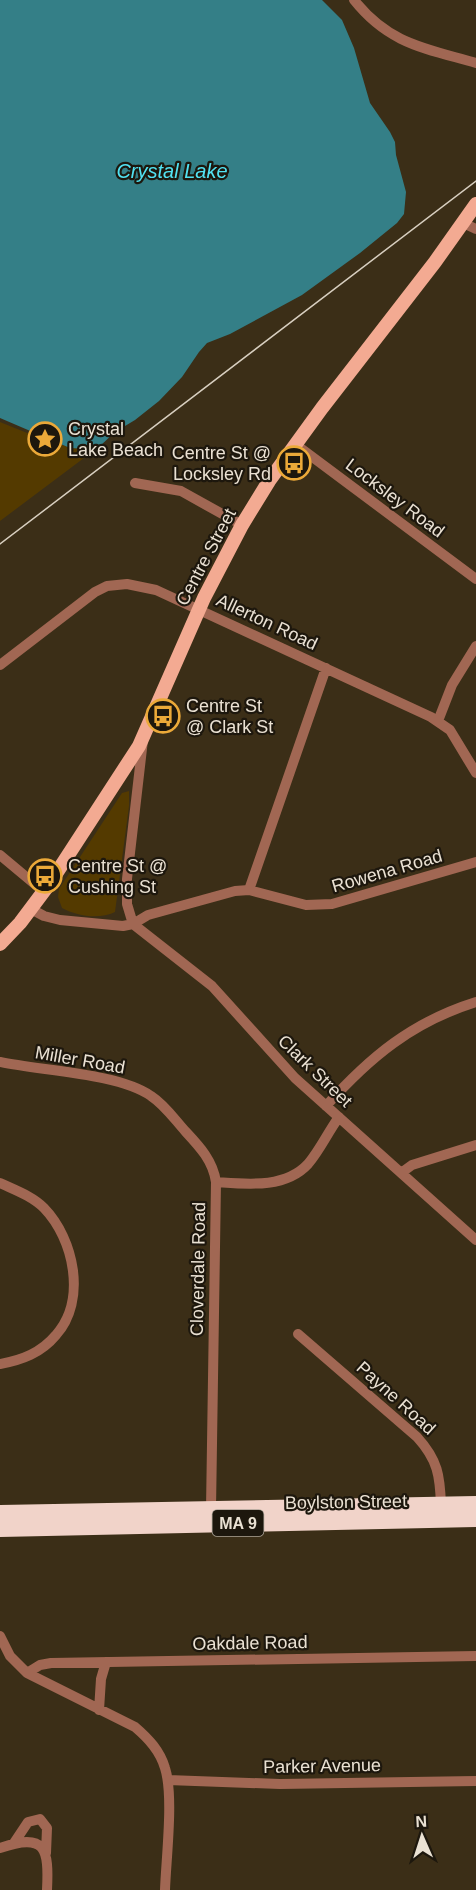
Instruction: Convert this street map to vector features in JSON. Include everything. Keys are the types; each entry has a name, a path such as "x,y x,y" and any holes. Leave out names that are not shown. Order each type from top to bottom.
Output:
{"highway":[{"name":"Boylston Street","path":"0,1513 476,1504"},
{"name":"Boylston Street","path":"0,1528 476,1519"}],"main road":[{"name":"Centre Street","path":"0,944 31,909 71,852 144,737 198,609 242,525 295,444 470,226 476,204"}],"street":[{"path":"354,0 385,31 397,39 476,63"},
{"name":"Locksley Road","path":"295,444 476,579"},
{"path":"135,483 181,491 242,525"},
{"name":"Allerton Road","path":"0,665 84,599 106,586 127,584 142,586 198,609 438,721 455,736 476,772"},
{"path":"438,721 452,685 476,646"},
{"path":"249,890 326,668"},
{"path":"31,909 44,916 69,921 116,927 133,924 127,904 127,879 144,737"},
{"path":"0,855 43,891"},
{"name":"Rowena Road","path":"133,924 142,917 219,894 249,890 297,903 332,904 476,862"},
{"name":"Clark Street","path":"133,924 212,986 280,1063 476,1239"},
{"path":"326,1106 369,1061 397,1041 435,1018 476,1002"},
{"name":"Miller Road","path":"0,1062 114,1081 142,1091 160,1103 198,1145 211,1163 216,1182"},
{"name":"Cloverdale Road","path":"211,1509 216,1182 259,1184 296,1173 313,1158 339,1118"},
{"path":"401,1173 412,1165 476,1145"},
{"path":"0,1183 30,1197 50,1215 66,1245 74,1279 70,1310 57,1334 31,1355 0,1364"},
{"name":"Payne Road","path":"298,1334 423,1443 435,1462 441,1505"},
{"path":"0,1636 10,1656 27,1673 135,1727 159,1752 168,1780 169,1812 165,1890"},
{"name":"Oakdale Road","path":"27,1673 34,1667 45,1663 476,1656"},
{"path":"99,1710 101,1679 106,1662"},
{"name":"Parker Avenue","path":"168,1780 280,1784 476,1781"},
{"path":"14,1843 28,1822 40,1819 47,1828 47,1890"},
{"path":"0,1848 14,1843 30,1842 39,1846 46,1853"}],"shaded area":[{"path":"0,422 70,448 88,449 100,446 0,521"},
{"path":"129,791 115,912 102,916 88,916 62,908 58,897 59,889 122,793"}],"water":[{"name":"Crystal Lake","path":"0,0 322,0 342,20 354,48 370,103 395,142 396,155 406,192 404,214 397,223 360,253 302,295 230,334 207,343 182,377 159,401 115,432 100,446 88,449 70,448 0,418"}],"tram line":[{"path":"0,544 476,181"}],"place":[{"name":"Crystal Lake Beach","path":"45,439"},
{"name":"Centre St @ Locksley Rd","path":"294,463"},
{"name":"Centre St @ Clark St","path":"163,716"},
{"name":"Centre St @ Cushing St","path":"45,876"}]}
